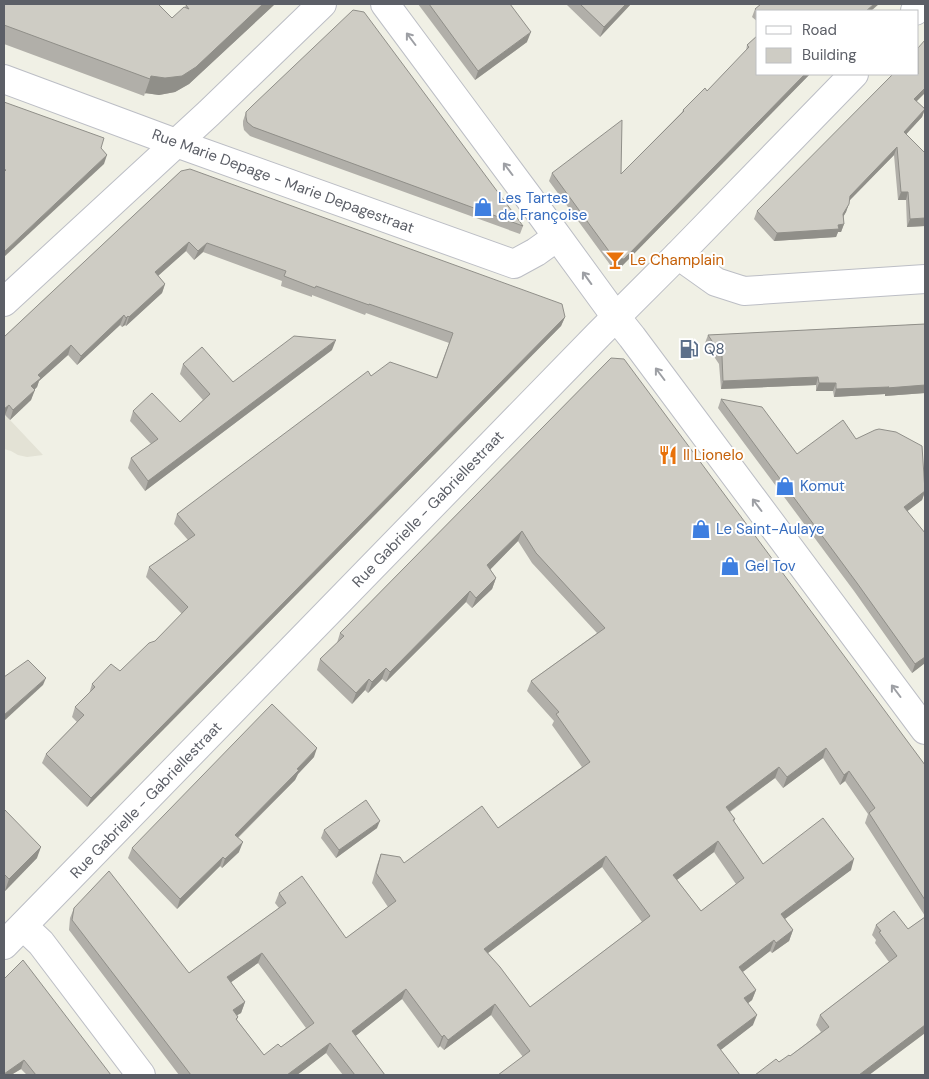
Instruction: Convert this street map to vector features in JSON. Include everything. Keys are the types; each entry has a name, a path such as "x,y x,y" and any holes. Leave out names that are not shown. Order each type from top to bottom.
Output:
{"street":[{"path":"4,302 176,143 322,4"},
{"path":"385,4 616,317 923,721"},
{"name":"Rue Gabrielle - Gabriellestraat","path":"4,945 853,75"},
{"name":"Rue Marie Depage - Marie Depagestraat","path":"4,79 176,143 514,264 536,252 557,237"},
{"path":"678,255 716,282 744,291 925,279"},
{"path":"23,926 41,944 141,1075"}],"shaded area":[{"path":"4,413 43,455 27,457 4,449"}],"building":[{"path":"4,4 158,4 172,18 184,7 189,9 186,5 188,4 263,4 196,67 182,76 165,78 151,76 150,79 4,25"},
{"path":"429,4 510,4 531,32 478,71"},
{"path":"580,4 626,4 604,27"},
{"path":"761,4 874,4 867,10 755,9"},
{"path":"353,10 364,12 523,226 253,127 247,122 246,112"},
{"path":"756,37 756,75 804,75 624,259 614,258 552,173 622,120 621,174 705,88 707,91 749,47 747,45"},
{"path":"925,40 925,88 914,99 925,109 904,132 925,153 925,218 910,219 908,192 901,192 897,147 850,196 849,204 843,214 844,224 838,225 839,229 777,233 757,211 892,75 919,75 919,47"},
{"path":"4,102 104,138 101,148 107,155 4,252 4,172 6,170 4,169"},
{"path":"190,169 562,304 565,317 91,798 46,754 84,715 75,707 95,687 92,684 111,664 120,671 149,643 155,641 188,607 149,567 195,535 177,514 368,371 371,376 390,362 437,378 453,333 316,286 315,288 284,276 286,271 207,243 198,251 189,242 155,272 165,284 129,317 126,318 124,315 81,356 71,345 38,375 41,378 31,386 35,390 13,410 9,405 4,409 4,337 181,171"},
{"path":"925,324 925,385 887,388 889,387 836,389 836,383 819,383 818,377 723,381 722,356 708,335"},
{"path":"294,336 336,340 148,481 131,458 158,439 133,411 152,393 180,422 210,394 183,364 202,347 233,382"},
{"path":"611,358 624,359 925,765 925,900 869,813 875,808 849,771 844,775 826,748 787,777 779,767 726,807 763,864 823,818 854,859 781,914 793,930 776,943 774,940 739,967 756,990 744,998 757,1015 717,1045 740,1075 498,1075 530,1051 495,1004 448,1040 444,1035 442,1037 406,989 352,1031 385,1075 355,1075 330,1043 287,1075 191,1075 72,920 74,908 109,871 189,973 286,903 279,893 302,876 346,938 396,901 376,873 381,854 400,857 404,863 482,806 498,828 590,762 556,714 559,712 531,681 605,628 536,553 522,531 487,565 496,578 476,598 470,591 390,672 386,668 372,682 369,679 356,693 320,659 344,636 340,633","holes":["718,841 744,878 701,911 673,875","606,856 650,916 530,1007 484,949","262,953 314,1023 281,1047 278,1044 264,1055 236,1019 238,1017 233,1010 245,1002 227,977"]},
{"path":"721,399 762,407 797,454 843,420 856,439 879,429 896,432 922,446 925,491 904,507 925,533 925,657 915,664"},
{"path":"28,660 46,678 4,715 4,677"},
{"path":"272,704 317,748 297,769 299,770 235,835 243,842 225,859 223,857 180,899 132,848"},
{"path":"366,800 380,821 339,850 324,830"},
{"path":"4,809 41,847 9,879 4,874"},
{"path":"894,911 908,929 925,917 925,1025 859,1075 755,1075 776,1059 779,1062 790,1056 829,1027 820,1015 897,956 876,925"},
{"path":"23,960 111,1075 36,1075 24,1060 4,1074 4,979"}],"place":[{"name":"Les Tartes de Françoise","path":"483,207"},
{"name":"Le Champlain","path":"615,260"},
{"name":"Q8","path":"689,349"},
{"name":"Il Lionelo","path":"668,455"},
{"name":"Komut","path":"785,486"},
{"name":"Le Saint-Aulaye","path":"701,529"},
{"name":"Gel Tov","path":"730,566"}]}
